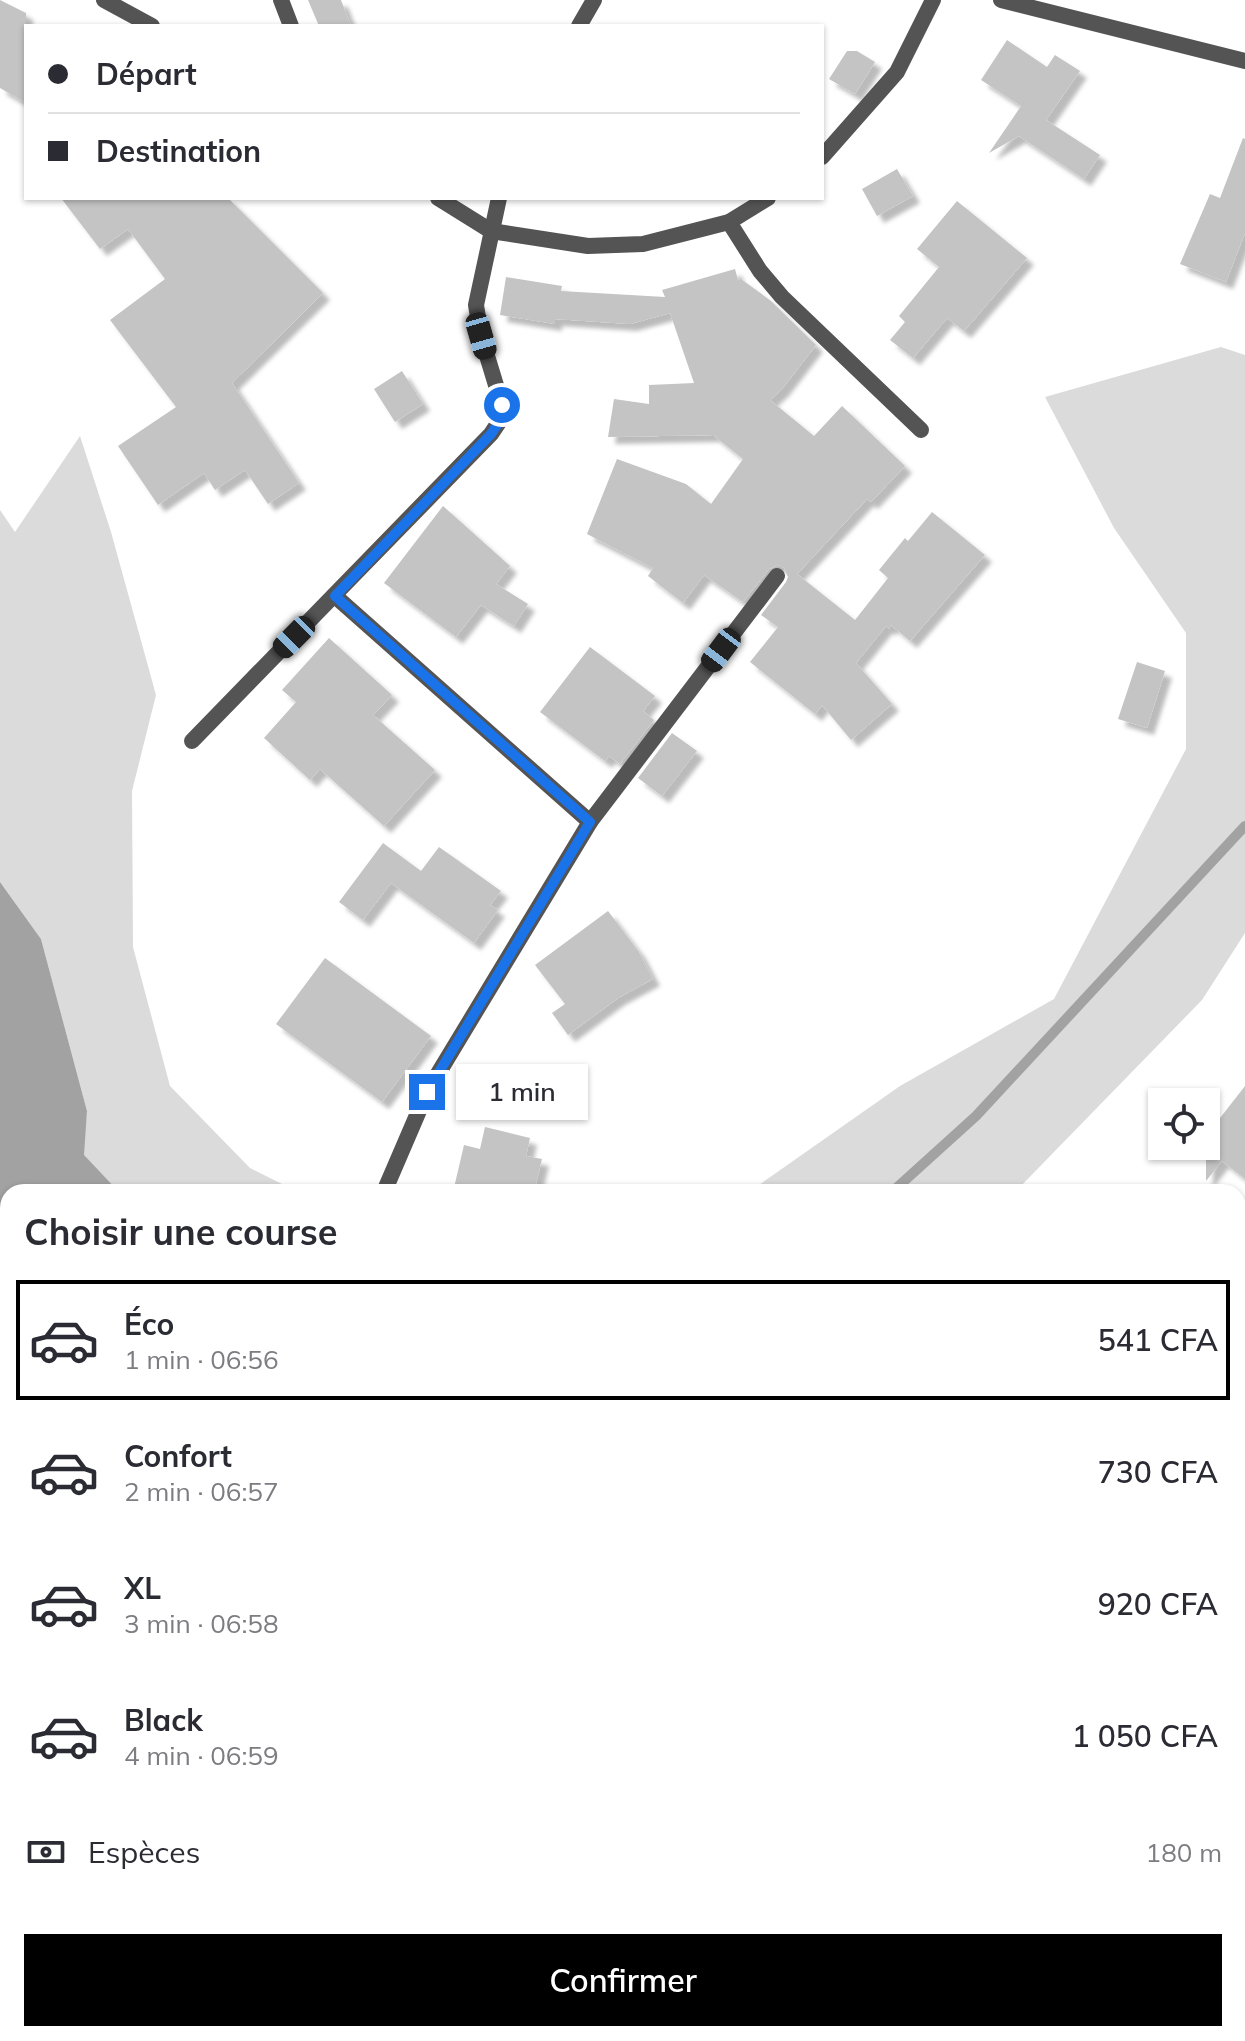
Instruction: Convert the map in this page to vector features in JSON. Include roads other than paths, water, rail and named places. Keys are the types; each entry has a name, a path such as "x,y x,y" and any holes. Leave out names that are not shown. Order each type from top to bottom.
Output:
{"street":[{"path":"104,0 148,24"},
{"path":"281,0 290,24"},
{"path":"580,24 594,0"},
{"path":"824,155 897,72 933,0"},
{"path":"1001,0 1245,61"},
{"path":"441,200 491,231 588,246 643,244 729,222 765,200"},
{"path":"192,741 491,434 501,419 502,405 481,336 476,305 499,200"},
{"path":"729,222 760,271 782,297 921,430"},
{"path":"387,1184 427,1092 590,822 777,576"},
{"path":"335,596 590,822"}],"waterway":[{"path":"901,1184 976,1116 1245,826"}]}
